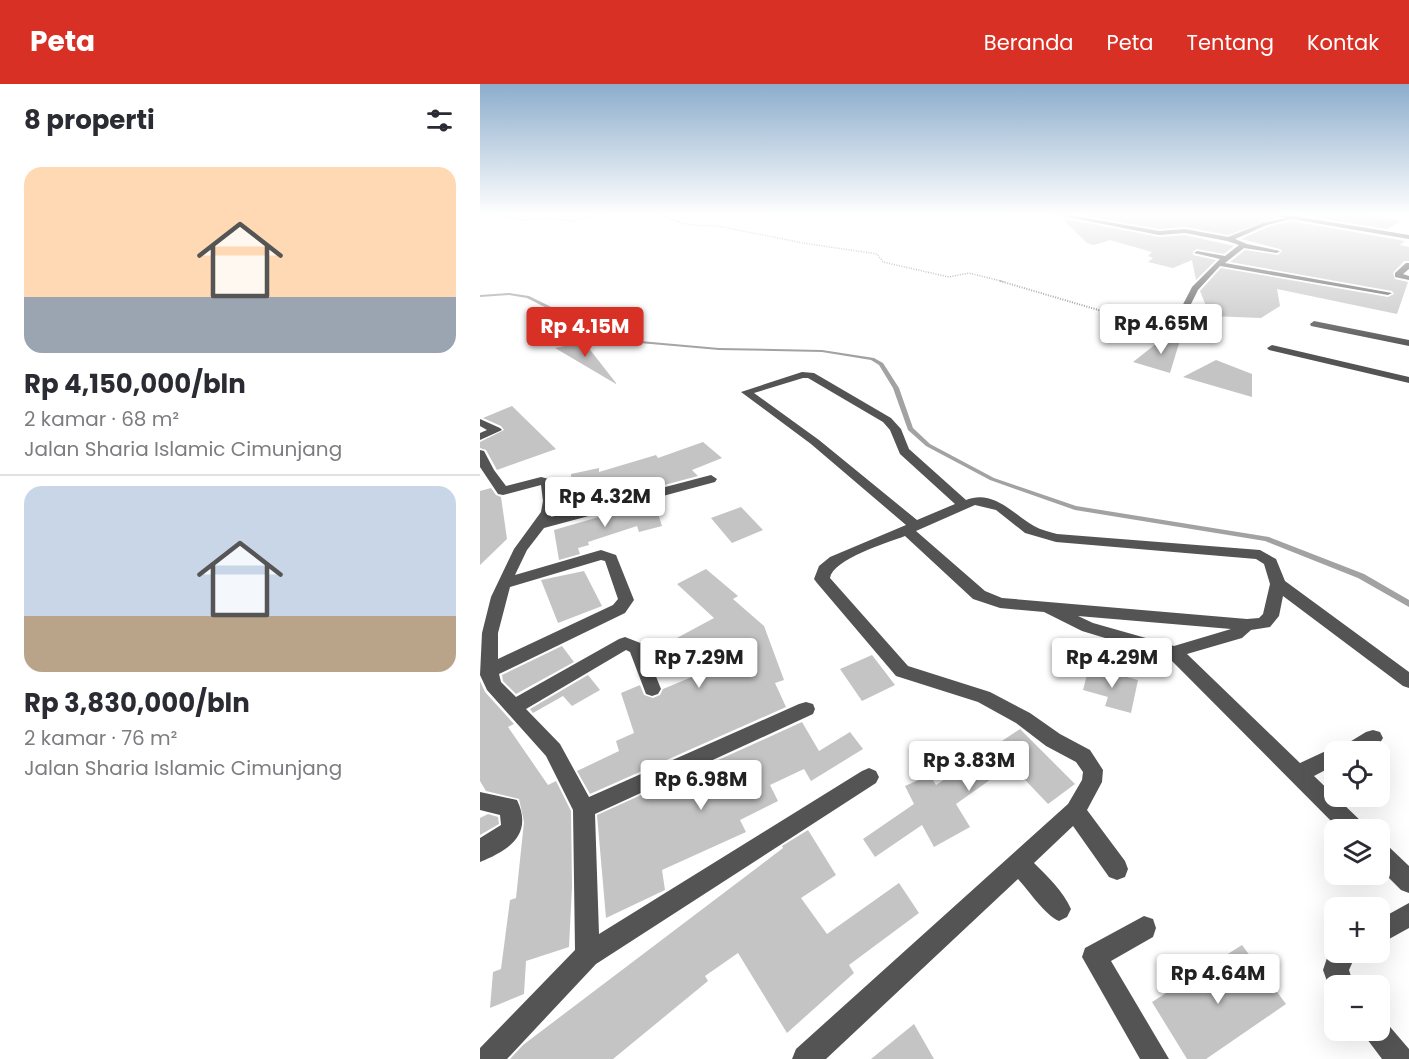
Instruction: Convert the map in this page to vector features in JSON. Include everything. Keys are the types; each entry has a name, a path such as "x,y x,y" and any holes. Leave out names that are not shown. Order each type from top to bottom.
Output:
{"street":[{"path":"1205,327 1186,320 1182,314 1195,289 1223,260"},
{"path":"1218,264 1388,293"},
{"path":"1409,265 1398,275 1409,278"},
{"path":"1314,324 1409,343"},
{"path":"1272,348 1409,380"},
{"path":"806,1059 1018,863 1050,837 1075,811 1092,782 1093,770 1083,756 1053,740 1023,718 984,697 902,671 822,579 824,568 835,560 910,527 963,504 974,501 992,503 1001,507 1030,530 1056,538 1260,555 1271,562 1278,584 1271,616 1264,623 1247,625 1050,609 1000,603 978,595 910,527 815,442 746,392 802,375 810,375 888,420 895,429 903,451 963,504"},
{"path":"480,422 496,430 480,437"},
{"path":"480,454 488,471 503,490 541,481 548,483 549,507 486,611 484,645 487,672 493,684 553,750 584,809 587,955"},
{"path":"538,525 711,479"},
{"path":"487,672 620,609 626,600 611,558 602,555 505,583"},
{"path":"1278,584 1409,681"},
{"path":"1050,609 1088,627 1174,652 1344,819"},
{"path":"1174,652 1236,634 1247,625"},
{"path":"514,707 626,643 637,648 652,690"},
{"path":"584,809 806,709"},
{"path":"1367,741 1373,738"},
{"path":"1299,774 1324,762"},
{"path":"488,1059 587,955 869,777"},
{"path":"480,801 510,807 512,830 480,851"},
{"path":"1075,811 1117,869"},
{"path":"1018,863 1045,890 1059,909"},
{"path":"1390,864 1409,882"},
{"path":"1390,926 1409,915"},
{"path":"1144,928 1094,957 1155,1059"},
{"path":"1385,1041 1400,1059"}],"path":[{"path":"881,260 883,262 949,277 969,273 984,276 1139,322 1178,328"}],"building":[{"path":"1151,260 1216,260 1196,280 1192,260 1173,268 1148,262"},
{"path":"1233,260 1409,260 1404,261 1393,273 1395,279 1408,282 1397,314 1277,289 1280,306 1261,318 1210,316 1200,291 1221,268 1388,297 1394,294 1392,291 1230,262"},
{"path":"1166,336 1180,340 1170,373 1133,362"},
{"path":"584,342 616,383 616,384 555,348"},
{"path":"1216,360 1252,374 1252,397 1183,377"},
{"path":"512,406 556,449 497,470 486,450 480,448 480,442 504,430 501,426 483,418"},
{"path":"703,442 722,458 692,470 698,476 574,509 571,474 599,468 599,472 656,455 658,458"},
{"path":"491,488 496,495 501,497 507,539 480,565 480,491"},
{"path":"654,501 662,526 639,532 637,526 588,542 589,545 578,548 580,554 559,560 554,530"},
{"path":"741,507 763,530 732,543 711,518"},
{"path":"706,569 738,596 733,599 764,626 784,680 775,683 786,707 590,794 577,771 619,751 616,741 634,733 621,693 640,685 644,695 653,698 660,695 663,689 704,672 675,639 714,618 677,584"},
{"path":"584,571 602,606 558,623 541,580"},
{"path":"562,646 574,662 516,694 503,681 502,675"},
{"path":"872,655 895,685 862,701 840,669"},
{"path":"1089,667 1138,680 1131,713 1105,706 1108,697 1083,690"},
{"path":"588,675 600,690 572,706 563,696 533,713 530,709"},
{"path":"480,681 485,692 514,724 508,727 548,785 556,781 571,811 572,887 569,947 526,961 524,994 490,1008 493,972 501,969 510,900 516,898 524,822 519,799 486,791 480,781"},
{"path":"802,722 819,751 850,732 863,749 811,781 804,769 770,785 778,801 740,820 746,832 662,870 665,890 606,918 597,815"},
{"path":"1020,729 1075,784 1048,804 1011,765 956,804 970,827 934,847 922,825 875,857 863,839 914,804 905,786 930,775 936,785"},
{"path":"488,814 498,817 499,824 480,835 480,818"},
{"path":"808,830 836,875 801,898 827,934 899,883 919,913 849,965 854,973 787,1033 738,953 705,976 708,981 613,1059 510,1059 523,1045 783,848 782,846"},
{"path":"1242,945 1286,1004 1206,1059 1187,1059 1152,1002"},
{"path":"914,1024 934,1059 871,1059"}],"waterway":[{"path":"480,296 509,294 528,297 586,326 628,341 719,349 822,351 872,359 881,364 896,388 910,429 928,445 992,479 1075,508 1266,539 1361,576 1409,604"}]}
